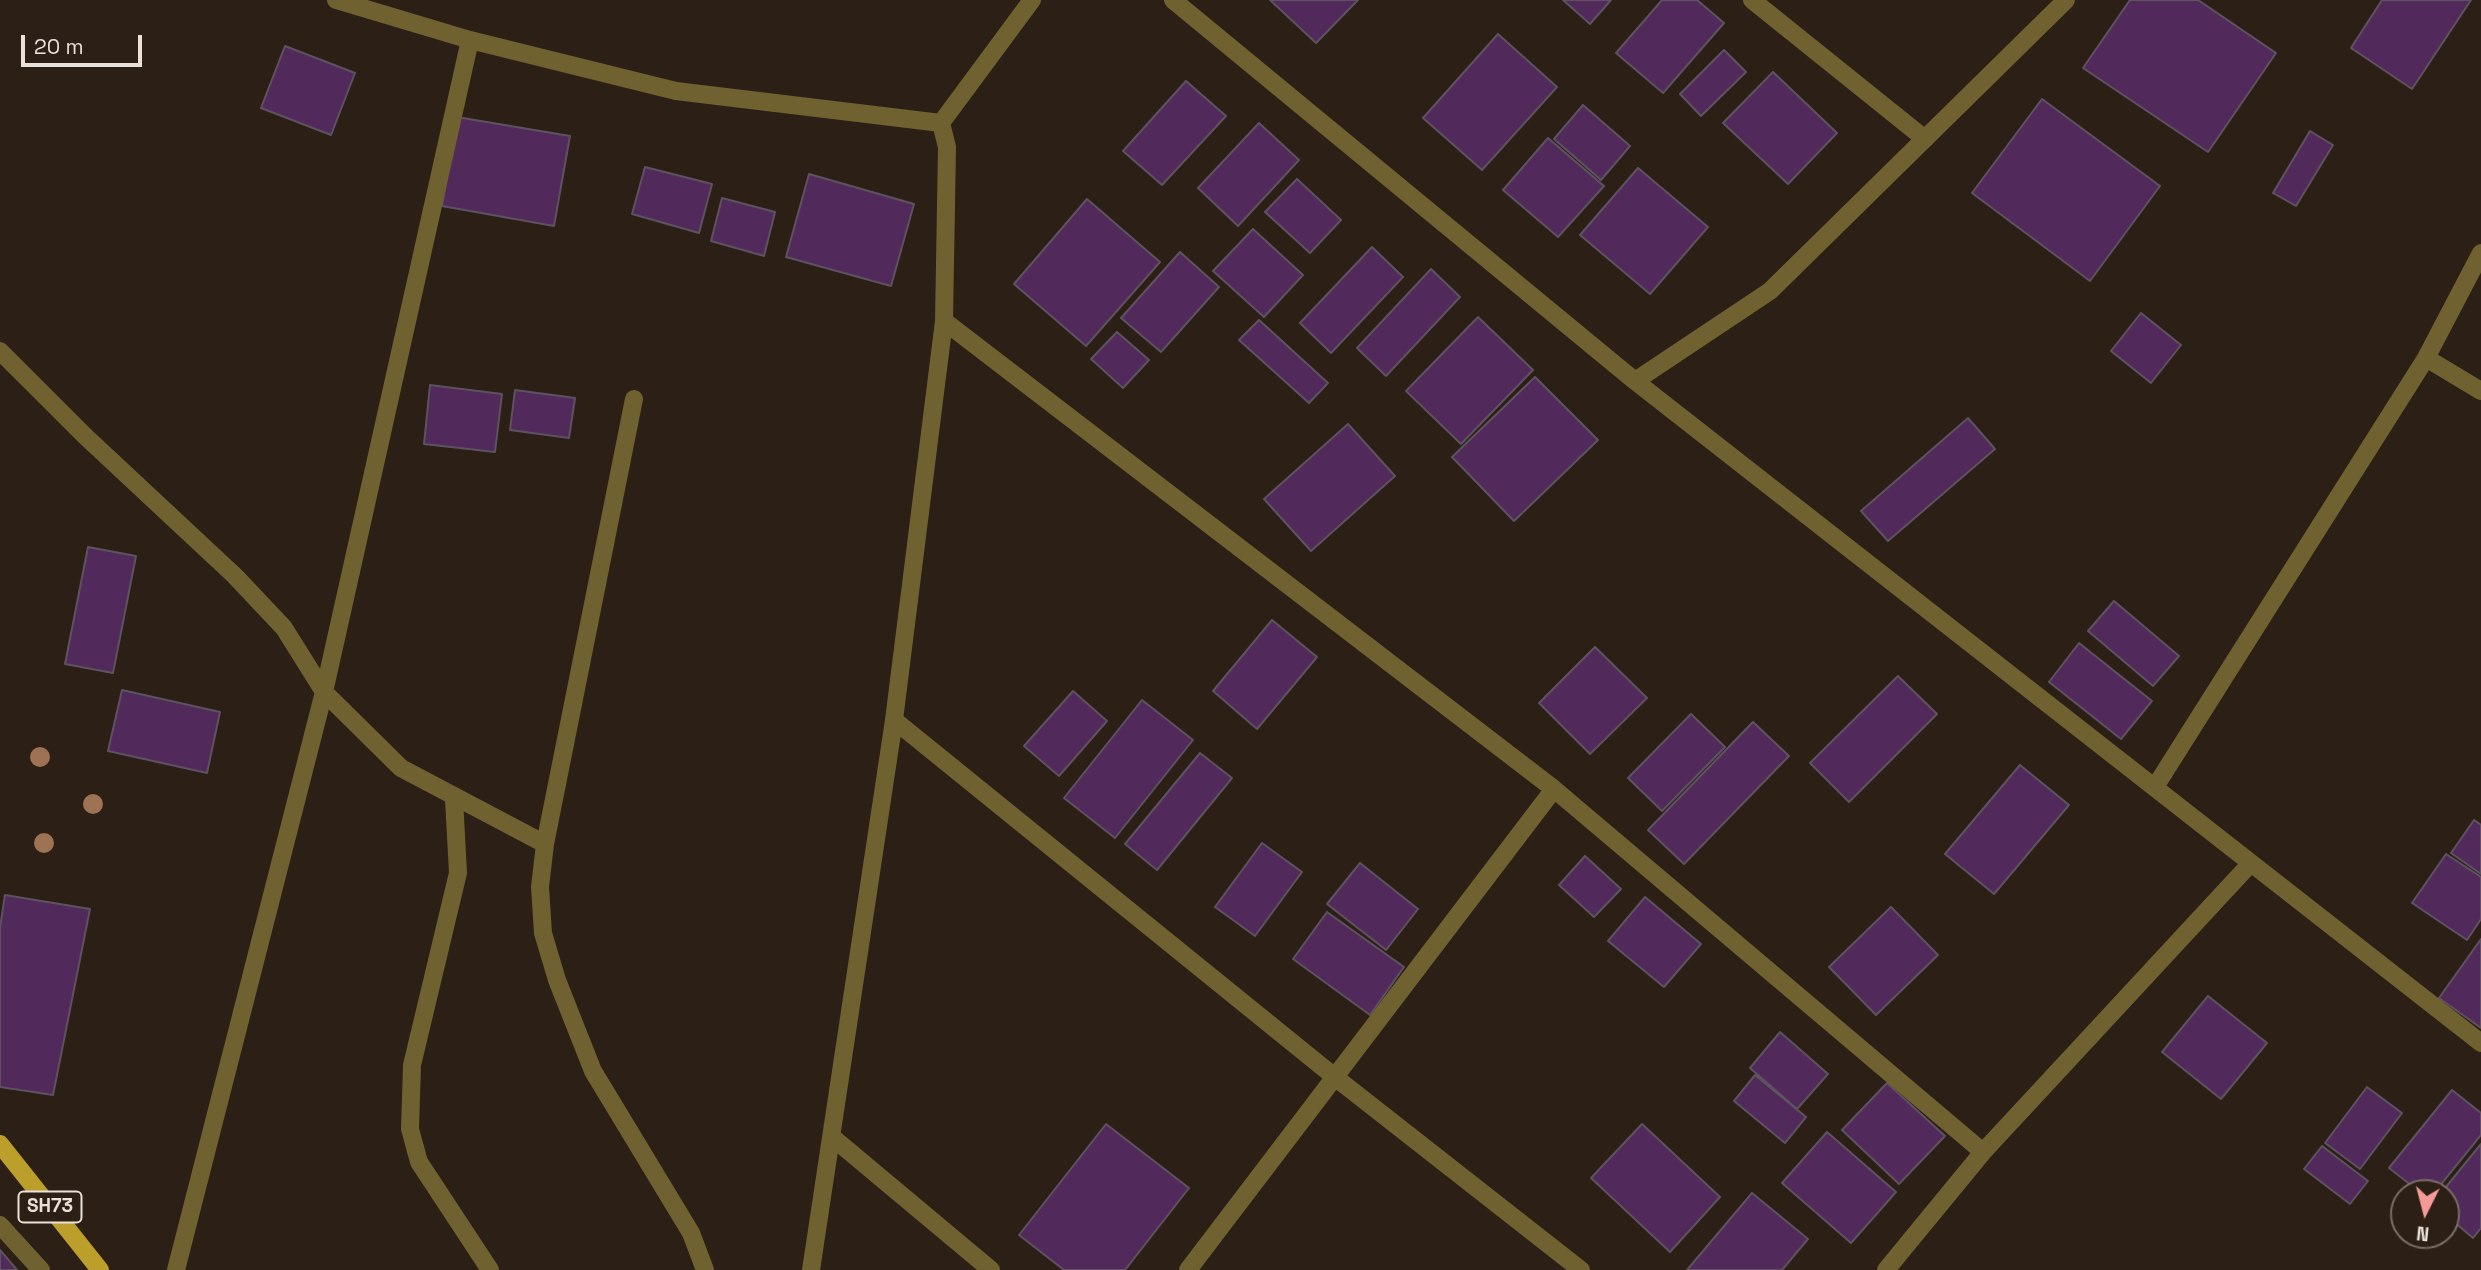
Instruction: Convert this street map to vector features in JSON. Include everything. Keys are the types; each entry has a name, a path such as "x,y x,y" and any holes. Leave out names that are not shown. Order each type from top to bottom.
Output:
{"main road":[{"name":"SH73","path":"0,1144 100,1270"}],"street":[{"path":"336,0 470,40 676,91 941,122"},
{"path":"941,122 1032,0"},
{"path":"1173,0 1635,381 2481,1043"},
{"path":"1752,0 1925,139"},
{"path":"1635,381 1770,291 2066,0"},
{"path":"176,1270 324,692 470,40"},
{"path":"811,1270 894,720 944,321 947,147 941,122"},
{"path":"2154,788 2426,359 2481,254"},
{"path":"944,321 1554,789 1983,1152"},
{"path":"0,351 85,436 235,576 285,628 324,692 401,768 454,799 545,844"},
{"path":"2426,359 2481,391"},
{"path":"634,399 545,844 540,887 543,933 557,980 593,1071 691,1233 705,1270"},
{"path":"894,720 1336,1078 1581,1270"},
{"path":"1188,1270 1554,789"},
{"path":"454,799 458,873 412,1065 410,1129 419,1162 490,1270"},
{"path":"1886,1270 1983,1152 2251,863"},
{"path":"831,1137 991,1270"},
{"path":"0,1225 41,1270"}],"building":[{"path":"1270,0 1358,0 1316,43"},
{"path":"1563,0 1611,0 1590,24"},
{"path":"1662,0 1697,0 1724,23 1663,93 1616,53"},
{"path":"2130,0 2198,0 2276,53 2208,152 2083,68"},
{"path":"2382,0 2471,0 2412,89 2351,48"},
{"path":"1498,34 1557,87 1482,170 1423,118"},
{"path":"285,46 355,73 331,135 261,108"},
{"path":"1724,50 1746,72 1701,116 1680,94"},
{"path":"1773,72 1837,133 1788,184 1723,123"},
{"path":"1186,81 1226,116 1162,185 1123,151"},
{"path":"2042,99 2160,186 2090,281 1972,193"},
{"path":"1583,105 1630,146 1601,180 1554,139"},
{"path":"457,117 570,136 554,226 442,206"},
{"path":"1259,123 1299,160 1238,226 1198,188"},
{"path":"2310,131 2333,145 2296,206 2273,193"},
{"path":"1548,138 1604,186 1558,237 1503,190"},
{"path":"645,167 712,184 699,233 632,214"},
{"path":"1638,168 1708,227 1650,294 1580,235"},
{"path":"809,174 914,204 891,286 786,257"},
{"path":"1297,179 1341,220 1310,253 1265,212"},
{"path":"722,198 775,212 764,256 711,241"},
{"path":"1087,199 1160,262 1086,346 1014,284"},
{"path":"1253,229 1303,275 1264,317 1213,271"},
{"path":"1372,247 1403,277 1331,353 1300,323"},
{"path":"1180,252 1219,287 1161,352 1121,318"},
{"path":"1431,269 1460,297 1386,376 1357,348"},
{"path":"2141,313 2181,345 2151,383 2111,351"},
{"path":"1478,317 1533,370 1461,444 1406,391"},
{"path":"1259,320 1328,383 1309,403 1239,340"},
{"path":"1117,332 1149,360 1123,388 1091,359"},
{"path":"1535,377 1598,440 1514,521 1452,457"},
{"path":"430,385 502,394 495,452 424,444"},
{"path":"515,390 575,398 569,438 510,430"},
{"path":"1968,418 1995,449 1888,541 1861,511"},
{"path":"1348,424 1395,476 1311,551 1264,499"},
{"path":"88,547 136,556 113,673 65,664"},
{"path":"2114,601 2179,656 2153,686 2088,631"},
{"path":"1272,620 1317,657 1257,729 1213,691"},
{"path":"2079,643 2152,701 2121,739 2049,682"},
{"path":"1595,647 1647,698 1590,754 1539,703"},
{"path":"1898,676 1937,714 1849,802 1810,763"},
{"path":"122,690 220,712 207,773 108,751"},
{"path":"1073,691 1107,721 1059,776 1024,746"},
{"path":"1142,700 1193,740 1115,838 1064,798"},
{"path":"1691,714 1725,747 1662,811 1628,778"},
{"path":"1753,722 1789,756 1684,864 1648,830"},
{"path":"1200,753 1232,778 1157,870 1125,844"},
{"path":"2020,765 2069,805 1994,894 1945,854"},
{"path":"2474,820 2481,825 2481,874 2451,853"},
{"path":"1262,843 1302,872 1255,936 1215,907"},
{"path":"2446,854 2481,877 2481,919 2467,940 2412,903"},
{"path":"1585,856 1621,889 1594,917 1559,885"},
{"path":"1360,863 1418,909 1386,950 1327,904"},
{"path":"5,895 90,909 53,1095 0,1087 0,928"},
{"path":"1645,897 1701,944 1664,987 1608,941"},
{"path":"1891,907 1938,955 1876,1015 1829,967"},
{"path":"1327,912 1404,967 1370,1015 1293,959"},
{"path":"2481,939 2481,1028 2439,998"},
{"path":"2208,996 2267,1043 2221,1099 2162,1052"},
{"path":"1780,1032 1828,1074 1797,1109 1750,1068"},
{"path":"1755,1075 1806,1117 1785,1143 1734,1101"},
{"path":"1887,1083 1945,1136 1899,1184 1842,1130"},
{"path":"2367,1087 2402,1113 2360,1169 2325,1143"},
{"path":"2452,1090 2481,1113 2481,1135 2445,1179 2403,1179 2389,1168"},
{"path":"1106,1124 1189,1188 1125,1270 1064,1270 1019,1235"},
{"path":"1642,1124 1720,1197 1670,1252 1591,1178"},
{"path":"1827,1132 1896,1192 1851,1243 1782,1183"},
{"path":"2481,1144 2481,1228 2473,1238 2460,1227 2460,1179 2452,1179"},
{"path":"2322,1146 2368,1181 2350,1204 2304,1169"},
{"path":"1752,1193 1808,1239 1782,1270 1687,1270"},
{"path":"0,1250 17,1270 0,1270"}]}
